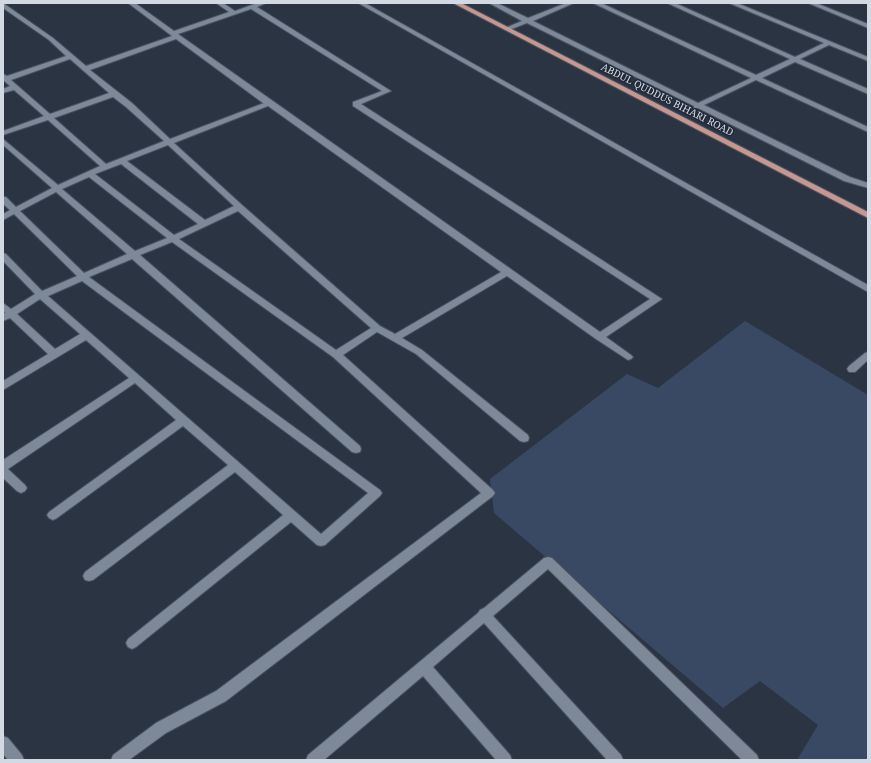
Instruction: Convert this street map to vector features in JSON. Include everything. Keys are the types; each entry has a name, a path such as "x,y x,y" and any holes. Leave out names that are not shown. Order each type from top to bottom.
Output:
{"main road":[{"name":"ABDUL QUDDUS BIHARI ROAD","path":"456,3 868,215"}],"street":[{"path":"131,3 269,104 628,357"},
{"path":"219,3 234,13"},
{"path":"85,69 263,3"},
{"path":"361,3 868,289"},
{"path":"492,3 697,106 847,179 868,186"},
{"path":"508,29 571,3"},
{"path":"596,3 868,130"},
{"path":"670,3 868,92"},
{"path":"732,3 829,43 867,56"},
{"path":"811,3 868,26"},
{"path":"3,5 51,39 114,94 129,105 240,207 377,328 419,352 524,438"},
{"path":"252,7 388,91 356,104 658,299 599,337"},
{"path":"697,106 829,43"},
{"path":"4,77 71,56"},
{"path":"4,77 105,167"},
{"path":"3,91 15,87"},
{"path":"3,133 114,94"},
{"path":"3,217 57,188 105,167 269,104"},
{"path":"3,141 356,449"},
{"path":"122,161 204,224"},
{"path":"90,174 173,239 336,355 489,493 221,696 161,728 118,760"},
{"path":"3,200 83,277 376,493 321,541 41,295 3,256"},
{"path":"7,316 41,295 173,239 240,207"},
{"path":"395,338 507,272"},
{"path":"3,306 7,316 54,354"},
{"path":"336,355 377,328"},
{"path":"3,386 86,335"},
{"path":"852,369 868,355"},
{"path":"3,466 136,378"},
{"path":"53,515 184,420"},
{"path":"89,576 235,466"},
{"path":"3,471 21,488"},
{"path":"132,643 291,515"},
{"path":"313,760 484,614 548,562 752,760"},
{"path":"484,614 616,760"},
{"path":"423,666 505,760"},
{"path":"3,743 17,760"}],"shaded area":[{"path":"745,321 868,395 868,760 797,760 818,725 760,681 723,708 494,513 490,479 627,374 658,388"}]}
